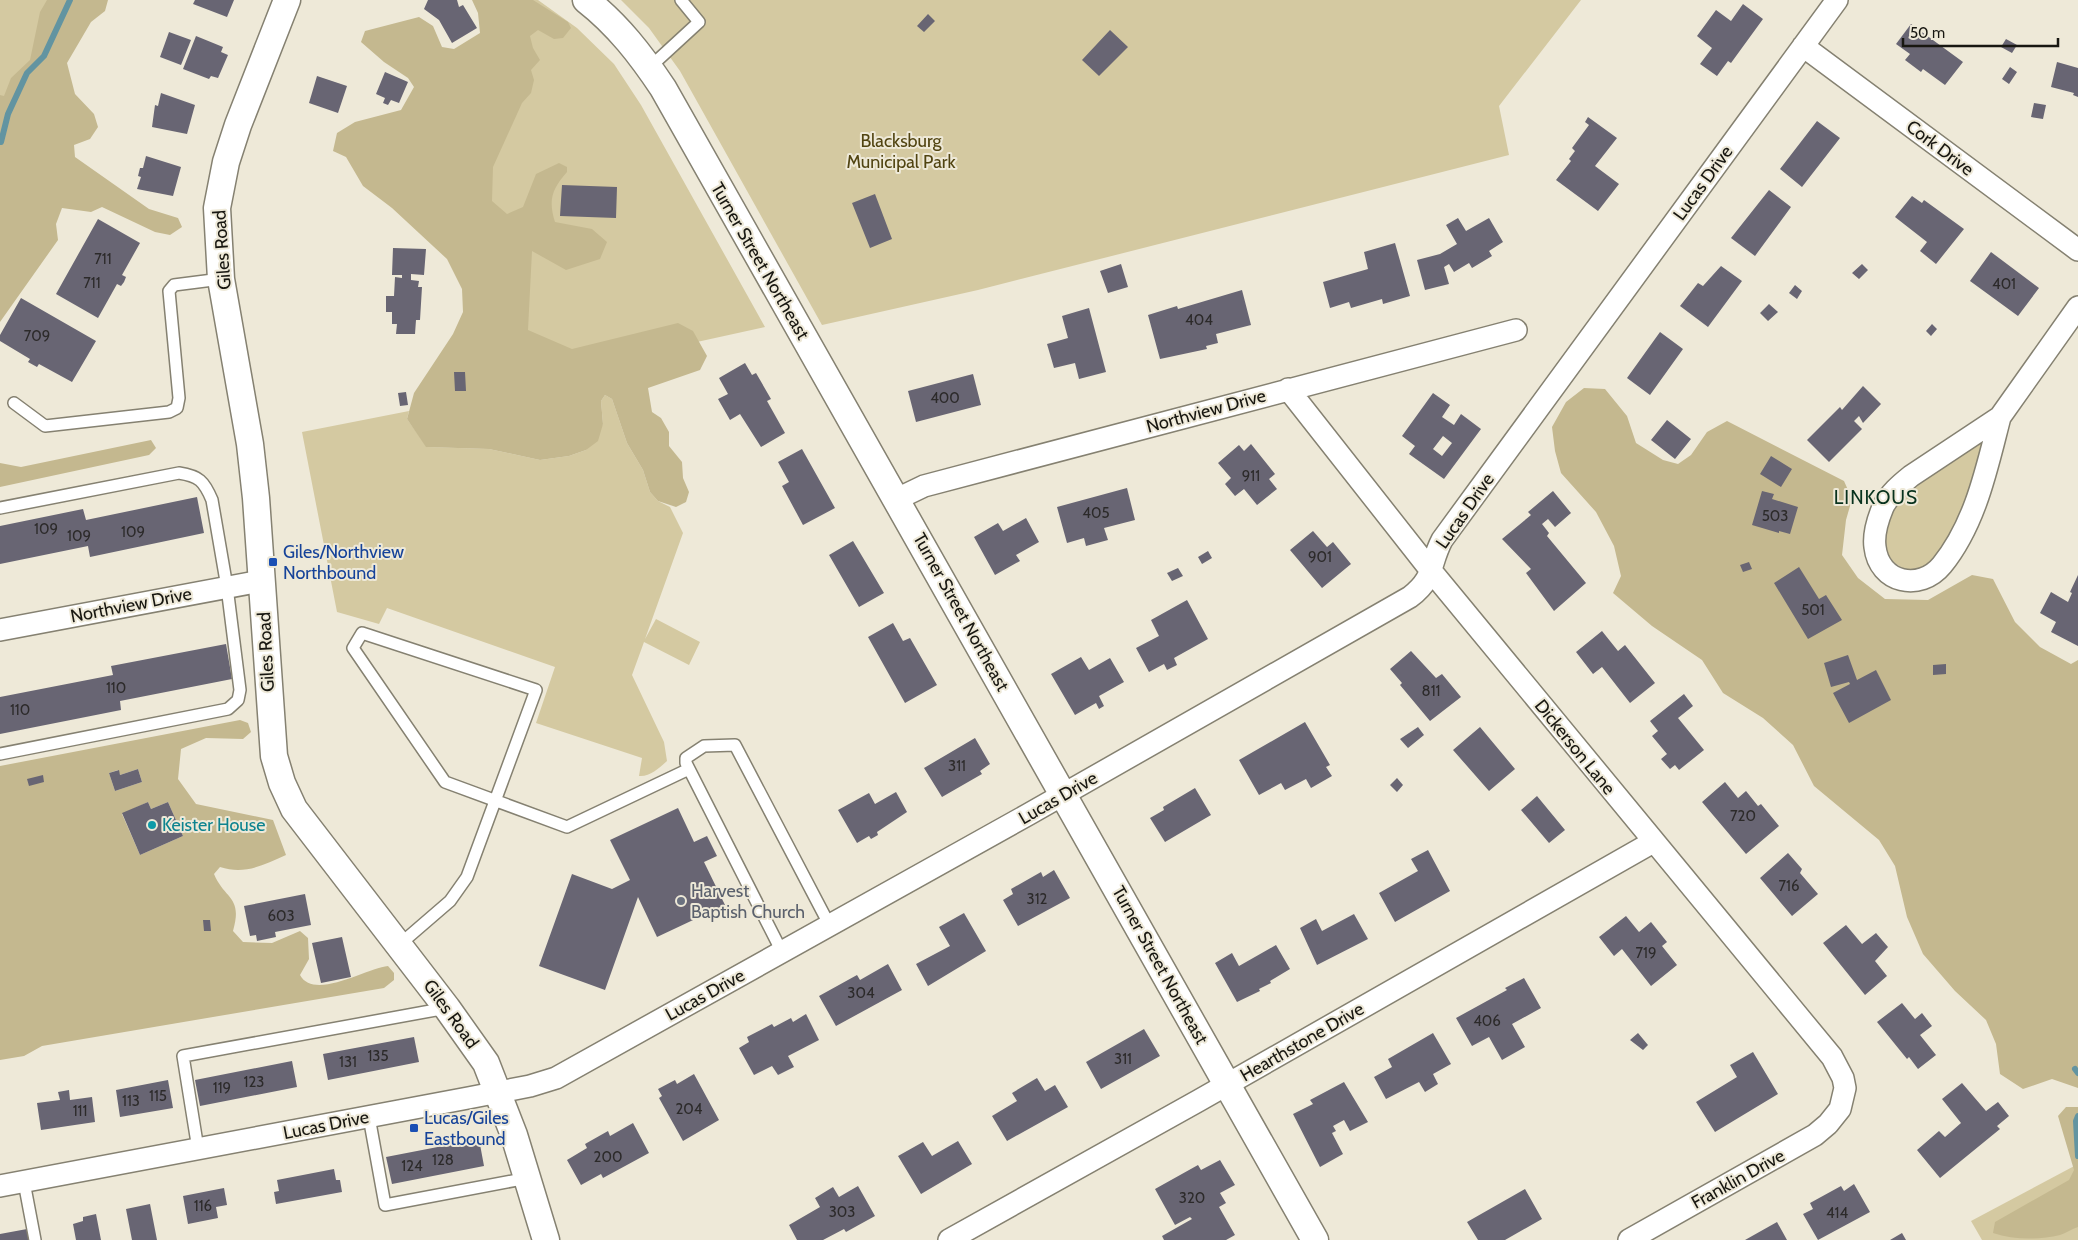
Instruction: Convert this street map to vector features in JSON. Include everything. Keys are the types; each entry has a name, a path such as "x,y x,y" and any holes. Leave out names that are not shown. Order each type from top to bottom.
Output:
{"street":[{"name":"Giles Road","path":"287,0 238,125 226,162 217,208 221,279 250,444 256,498 269,712 274,756 282,783 294,808 447,1008 486,1064 499,1092 528,1178 546,1240"},
{"name":"Turner Street Northeast","path":"586,0 621,32 649,68 897,499 1315,1240"},
{"name":"Lucas Drive","path":"0,1186 499,1092 556,1078 1064,795 1410,597 1423,586 1432,572 1436,551 1442,540 1837,0"},
{"name":"Cork Drive","path":"1803,46 2078,250"},
{"path":"2000,416 1983,482 1956,545 1941,566 1932,574 1910,582 1894,578 1881,566 1875,547 1876,527 1884,505 1898,487 1911,476 2000,416 2078,307"},
{"name":"Northview Drive","path":"897,499 924,486 1516,330"},
{"name":"Dickerson Lane","path":"1288,389 1432,572 1836,1063 1845,1088 1840,1109"},
{"name":"Northview Drive","path":"0,630 261,580"},
{"name":"Hearthstone Drive","path":"949,1240 1227,1085 1653,842"},
{"name":"Franklin Drive","path":"1629,1240 1815,1135 1840,1109"}],"lane":[{"path":"649,68 700,22 681,0"},
{"path":"14,403 45,426 169,412 177,408 179,398 169,291 174,285 221,279"},
{"path":"0,508 179,473 195,476 206,487 212,500 227,587 240,690 238,700 228,709 0,754"},
{"path":"399,945 450,901 467,877 496,800 536,690 362,633 353,648 445,782 496,800 567,827 689,770"},
{"path":"782,952 689,770 686,758 704,746 735,745 830,926"},
{"path":"198,1149 183,1056 447,1008"},
{"path":"369,1117 385,1205 528,1178"},
{"path":"24,1182 35,1240"}],"green space":[{"path":"0,0 92,0 0,146"},
{"path":"512,0 538,0 577,28 614,64 641,105 765,327 478,390 483,229"},
{"name":"Blacksburg Municipal Park","path":"621,0 1581,0 1499,106 1509,155 978,290 822,325 680,71 649,28"},
{"path":"605,395 612,399 627,443 643,470 650,492 658,501 670,507 683,533 645,639 656,619 700,642 689,665 644,642 632,675 664,742 667,761 654,772 643,776 639,776 642,758 536,723 555,667 387,608 379,624 337,612 302,432 409,411 407,419 427,447 489,449 540,460 569,456 586,450 603,424 601,401"},
{"path":"1990,435 1966,504 1950,538 1929,565 1911,572 1900,567 1889,556 1885,546 1889,521 1897,504 1909,490 1940,465"},
{"path":"2078,1164 2078,1240 1982,1240 1971,1221"}],"shaded area":[{"path":"47,0 108,0 105,11 91,22 67,63 75,94 94,114 98,127 90,139 74,145 75,157 149,209 178,218 182,227 170,235 155,232 102,207 91,212 62,208 56,224 58,240 0,322 0,95 4,96 11,78 30,60 40,12"},
{"path":"472,0 533,0 568,22 571,28 563,38 554,39 538,30 530,36 533,48 540,60 531,70 534,80 531,93 522,103 493,167 492,201 507,214 523,207 536,174 559,163 567,167 567,172 553,195 552,207 555,222 592,229 607,242 600,259 566,270 532,251 528,330 572,349 678,323 693,331 707,356 700,370 648,388 652,412 661,418 669,432 669,446 682,462 683,478 689,492 686,502 676,507 658,501 650,492 643,470 627,443 612,399 605,395 601,401 603,424 598,441 586,450 569,456 540,460 489,449 426,447 407,419 414,393 453,334 463,312 462,289 447,259 392,208 363,186 346,157 333,151 337,133 355,122 401,110 414,87 408,78 384,62 361,42 365,31 419,17 433,26 442,47 454,49 480,33 478,13"},
{"path":"1584,388 1605,389 1627,416 1636,443 1663,460 1678,464 1691,455 1707,432 1727,421 1844,481 1852,499 1846,520 1842,555 1858,578 1885,599 1928,600 1972,575 1993,579 2015,622 2040,647 2071,664 2078,660 2078,1088 2052,1079 2023,1089 2000,1074 1996,1044 1986,1020 1955,991 1923,954 1907,917 1895,866 1879,840 1814,786 1793,745 1763,718 1723,693 1702,660 1652,626 1613,593 1621,576 1614,546 1596,512 1561,473 1555,451 1552,427 1566,402"},
{"path":"151,440 156,448 149,455 0,487 0,463 21,467"},
{"path":"240,720 248,723 251,732 243,739 206,738 181,749 178,779 196,804 273,820 286,855 254,868 238,870 220,867 214,874 234,904 236,920 233,931 243,942 272,943 300,931 308,938 309,959 300,975 307,982 317,985 328,984 388,966 394,973 394,980 384,988 42,1046 24,1056 0,1060 0,766","holes":["138,769 142,782 115,791 109,773 118,770 120,775","148,802 151,809 168,802 183,836 140,855 122,814"]},
{"path":"2066,1107 2078,1107 2078,1227 2060,1235 2043,1238 2018,1238 1993,1233 1995,1222 2069,1180 2074,1170 2058,1116"}],"building":[{"path":"195,0 234,0 227,17 193,4"},
{"path":"428,0 457,0 459,7 463,5 477,28 452,43 439,20 424,9"},
{"path":"1743,4 1763,19 1731,63 1728,61 1717,76 1700,64 1712,48 1697,36 1716,10 1731,21"},
{"path":"928,14 935,21 924,32 917,26"},
{"path":"1911,24 1963,62 1945,85 1923,69 1921,72 1905,60 1910,54 1896,44"},
{"path":"1110,30 1128,47 1099,76 1082,60"},
{"path":"169,32 191,40 181,65 160,57"},
{"path":"196,36 223,47 221,52 228,55 218,78 211,76 209,79 183,69"},
{"path":"2006,39 2017,45 2012,53 2001,47"},
{"path":"2057,62 2078,68 2078,97 2073,95 2074,93 2051,87"},
{"path":"2010,67 2017,72 2009,84 2002,79"},
{"path":"385,72 408,82 399,103 391,100 388,105 383,103 385,98 376,94"},
{"path":"317,76 347,86 338,113 309,103"},
{"path":"161,93 195,105 187,134 152,127 155,105 158,106"},
{"path":"2034,103 2046,105 2043,119 2031,117"},
{"path":"1588,117 1617,138 1595,166 1619,184 1598,211 1556,180 1571,161 1569,159 1575,151 1572,148 1589,125 1585,122"},
{"path":"1817,121 1840,138 1802,187 1780,169"},
{"path":"146,156 181,167 173,196 137,189 141,177 138,176 140,168 143,168"},
{"path":"562,185 617,187 616,218 560,216"},
{"path":"1769,190 1791,207 1755,256 1731,238"},
{"path":"875,194 892,239 870,248 852,203"},
{"path":"1912,196 1922,203 1924,200 1964,229 1936,264 1920,251 1927,242 1895,217"},
{"path":"1458,218 1466,231 1489,218 1503,242 1489,251 1492,256 1472,268 1469,263 1454,272 1449,264 1444,267 1449,284 1425,290 1417,260 1440,254 1457,244 1446,225"},
{"path":"98,219 140,243 122,275 126,277 124,282 121,286 117,284 98,318 56,294"},
{"path":"1395,243 1410,296 1383,304 1382,299 1351,308 1349,302 1330,308 1323,282 1368,269 1364,252"},
{"path":"393,248 426,249 424,275 411,274 411,280 419,281 418,287 422,287 420,320 416,320 415,334 396,334 397,324 392,324 392,312 386,312 386,296 394,296 395,277 402,278 402,275 392,275"},
{"path":"1991,252 2039,288 2018,316 1970,281"},
{"path":"1121,264 1128,287 1108,293 1100,271"},
{"path":"1862,264 1868,270 1859,279 1852,273"},
{"path":"1721,266 1742,281 1708,327 1680,306 1698,283 1703,286"},
{"path":"1795,285 1802,291 1797,299 1789,293"},
{"path":"1242,290 1251,325 1216,334 1218,343 1206,346 1207,349 1160,359 1148,315 1177,306 1178,309"},
{"path":"21,298 96,341 72,382 39,364 37,367 28,362 30,359 0,341 0,335"},
{"path":"1769,304 1778,312 1768,321 1760,313"},
{"path":"1089,308 1106,372 1079,379 1075,363 1054,368 1047,344 1068,338 1062,316"},
{"path":"1932,324 1937,329 1931,336 1926,331"},
{"path":"1660,332 1683,349 1650,395 1627,378"},
{"path":"745,363 752,375 756,373 771,399 767,401 785,433 761,447 740,414 730,420 718,399 728,394 719,378"},
{"path":"454,372 465,372 466,391 455,391"},
{"path":"973,374 981,405 916,422 908,391"},
{"path":"1863,386 1881,404 1863,423 1859,416 1854,421 1862,429 1829,462 1807,440 1840,407 1842,410"},
{"path":"406,392 408,405 400,406 398,393"},
{"path":"1433,393 1450,405 1442,417 1454,425 1461,414 1481,429 1444,479 1409,454 1415,446 1402,436","holes":["1443,436 1452,443 1442,456 1433,449"]},
{"path":"1667,420 1691,439 1675,459 1651,440"},
{"path":"1251,444 1275,474 1269,479 1277,489 1257,505 1244,489 1235,496 1225,484 1231,478 1218,463 1239,445 1244,451"},
{"path":"802,449 835,508 803,525 782,486 789,482 778,462"},
{"path":"1771,456 1792,469 1781,487 1760,474"},
{"path":"1127,488 1135,520 1104,528 1108,540 1086,546 1084,538 1067,543 1057,507"},
{"path":"1553,491 1571,513 1555,527 1548,519 1542,524 1549,533 1547,536 1586,583 1554,611 1526,573 1531,569 1502,539 1531,515 1528,512"},
{"path":"1762,491 1774,494 1772,499 1798,507 1790,534 1779,531 1779,533 1752,525"},
{"path":"197,497 204,533 90,557 88,546 0,564 0,526 83,509 86,520"},
{"path":"1026,518 1039,542 1016,555 1020,561 995,575 974,537 998,523 1003,531"},
{"path":"1313,531 1327,547 1333,542 1351,564 1322,588 1290,550"},
{"path":"853,541 884,593 859,607 829,555"},
{"path":"1208,551 1212,558 1202,564 1198,557"},
{"path":"1749,562 1752,569 1743,572 1740,565"},
{"path":"1799,567 1819,599 1826,595 1842,620 1808,639 1774,583"},
{"path":"1178,568 1183,576 1172,581 1167,573"},
{"path":"2078,575 2078,646 2051,632 2056,622 2040,613 2051,592 2068,602 2072,593 2070,592"},
{"path":"1187,600 1208,639 1174,658 1177,665 1167,670 1164,664 1149,672 1136,648 1159,636 1151,620"},
{"path":"893,623 903,641 910,638 937,685 905,703 868,637"},
{"path":"1602,631 1618,651 1625,645 1655,683 1630,703 1602,667 1593,674 1576,652"},
{"path":"226,644 232,679 120,701 121,710 0,734 0,697 113,675 111,666"},
{"path":"1411,651 1436,678 1442,674 1461,697 1430,721 1400,685 1402,683 1390,669"},
{"path":"1848,655 1857,680 1876,670 1891,700 1849,723 1833,693 1850,684 1849,682 1831,687 1824,663"},
{"path":"1081,657 1089,670 1110,658 1124,682 1099,696 1104,706 1099,709 1096,703 1075,715 1051,674"},
{"path":"1946,664 1946,674 1933,675 1933,665"},
{"path":"1684,694 1693,706 1678,718 1704,750 1679,770 1675,765 1670,769 1661,759 1667,754 1652,736 1658,731 1650,721"},
{"path":"1305,722 1330,765 1326,767 1332,776 1311,788 1306,779 1285,790 1281,783 1259,795 1239,760"},
{"path":"1418,727 1424,735 1408,748 1400,739"},
{"path":"1480,727 1515,769 1489,791 1453,750"},
{"path":"975,738 990,764 980,771 982,774 942,797 924,768"},
{"path":"138,769 142,782 115,791 109,773 119,770 120,775"},
{"path":"43,775 44,782 29,786 27,779"},
{"path":"1397,778 1403,785 1397,792 1390,785"},
{"path":"1725,782 1738,798 1746,791 1758,806 1761,804 1779,826 1746,854 1702,802"},
{"path":"1195,788 1211,815 1165,842 1150,818 1164,810 1163,807"},
{"path":"896,792 907,812 877,832 878,835 871,839 869,836 857,843 838,810 869,793 875,804"},
{"path":"1537,796 1565,830 1549,843 1521,810"},
{"name":"Keister House","path":"148,802 151,809 168,802 183,836 140,855 122,813"},
{"name":"Harvest Baptish Church","path":"678,808 694,842 707,836 717,856 704,862 725,905 657,937 638,897 605,990 539,966 572,874 612,889 630,880 610,840"},
{"path":"1428,850 1450,891 1395,922 1379,893 1418,871 1411,859"},
{"path":"1788,853 1802,869 1800,873 1818,894 1792,916 1760,878"},
{"path":"1054,870 1070,898 1018,926 1003,900 1013,894 1011,889 1041,872 1043,877"},
{"path":"305,894 311,925 275,932 276,937 257,941 256,935 250,936 244,906"},
{"path":"964,913 986,951 928,986 916,964 950,946 939,927"},
{"path":"1354,914 1368,939 1317,965 1300,928 1316,919 1322,931"},
{"path":"1626,916 1639,932 1651,922 1667,942 1662,946 1677,965 1651,986 1622,949 1614,956 1599,937"},
{"path":"203,920 210,920 211,931 204,931"},
{"path":"1846,925 1862,944 1876,933 1888,947 1875,961 1887,976 1865,995 1823,943"},
{"path":"342,937 351,977 321,983 312,943"},
{"path":"1276,945 1290,969 1259,989 1260,991 1237,1002 1215,963 1232,953 1239,966"},
{"path":"888,964 902,990 836,1026 819,996 857,975 860,980"},
{"path":"1524,978 1541,1008 1512,1024 1525,1047 1502,1060 1489,1037 1472,1046 1456,1018 1507,990 1505,988"},
{"path":"1902,1003 1915,1019 1922,1013 1932,1026 1920,1035 1936,1055 1918,1069 1909,1057 1907,1059 1877,1022"},
{"path":"806,1014 819,1040 788,1056 794,1067 778,1075 772,1066 754,1075 739,1048 749,1042 747,1037 772,1024 774,1027 791,1018 793,1022"},
{"path":"1144,1029 1160,1056 1101,1089 1086,1062"},
{"path":"1433,1033 1451,1064 1433,1074 1438,1084 1425,1092 1419,1082 1386,1099 1374,1077 1392,1067 1388,1059"},
{"path":"1638,1033 1648,1045 1643,1050 1630,1040"},
{"path":"414,1037 419,1062 328,1080 323,1054"},
{"path":"1753,1052 1778,1094 1715,1132 1696,1102 1737,1077 1730,1065"},
{"path":"292,1061 297,1087 200,1106 195,1080"},
{"path":"694,1074 719,1120 683,1141 659,1098 662,1096 658,1089 675,1080 677,1084"},
{"path":"1037,1078 1045,1091 1055,1085 1068,1107 1007,1141 992,1116 1017,1101 1012,1093"},
{"path":"168,1080 173,1108 120,1117 116,1090"},
{"path":"1344,1082 1368,1122 1350,1131 1344,1120 1333,1126 1336,1131 1332,1133 1343,1154 1320,1167 1293,1114 1313,1104 1310,1100"},
{"path":"1962,1083 1986,1111 1998,1102 2009,1116 1997,1126 2000,1129 1940,1178 1917,1150 1939,1131 1945,1137 1961,1123 1942,1099"},
{"path":"69,1090 70,1100 92,1097 95,1122 41,1130 37,1103 60,1100 58,1092"},
{"path":"633,1123 649,1153 603,1178 601,1174 581,1185 567,1160 587,1148 585,1144 608,1131 610,1136"},
{"path":"479,1139 484,1166 392,1184 386,1157"},
{"path":"958,1141 972,1164 921,1194 898,1156 923,1142 932,1156"},
{"path":"1220,1160 1235,1185 1220,1193 1226,1203 1219,1207 1235,1235 1226,1240 1164,1240 1162,1236 1192,1219 1190,1217 1175,1225 1155,1189 1198,1165 1201,1170"},
{"path":"334,1169 336,1180 340,1180 342,1192 276,1204 274,1192 279,1191 277,1180"},
{"path":"1854,1184 1870,1212 1818,1240 1803,1214 1813,1209 1810,1203 1841,1186 1844,1191"},
{"path":"858,1186 875,1216 846,1232 844,1229 823,1240 797,1240 789,1225 820,1207 815,1198 833,1187 839,1197"},
{"path":"224,1188 227,1205 216,1207 218,1218 188,1224 183,1196"},
{"path":"1525,1189 1542,1219 1505,1240 1478,1240 1467,1222"},
{"path":"150,1204 157,1240 132,1240 126,1209"},
{"path":"96,1214 101,1240 76,1240 73,1224 83,1221 83,1217"},
{"path":"1777,1222 1787,1240 1745,1240"},
{"path":"27,1229 29,1240 0,1240 0,1234"},
{"path":"1902,1233 1906,1240 1890,1240"}],"waterway":[{"path":"1,142 8,114 27,73 44,56 70,0"},
{"path":"2075,1069 2078,1073"},
{"path":"2078,1116 2076,1121 2078,1156"}],"place":[{"name":"Giles/Northview Northbound","path":"273,562"},
{"name":"Keister House","path":"152,825"},
{"name":"Harvest Baptish Church","path":"681,901"},
{"name":"Lucas/Giles Eastbound","path":"414,1128"}],"district":[{"name":"LINKOUS","path":"1876,497"}]}
